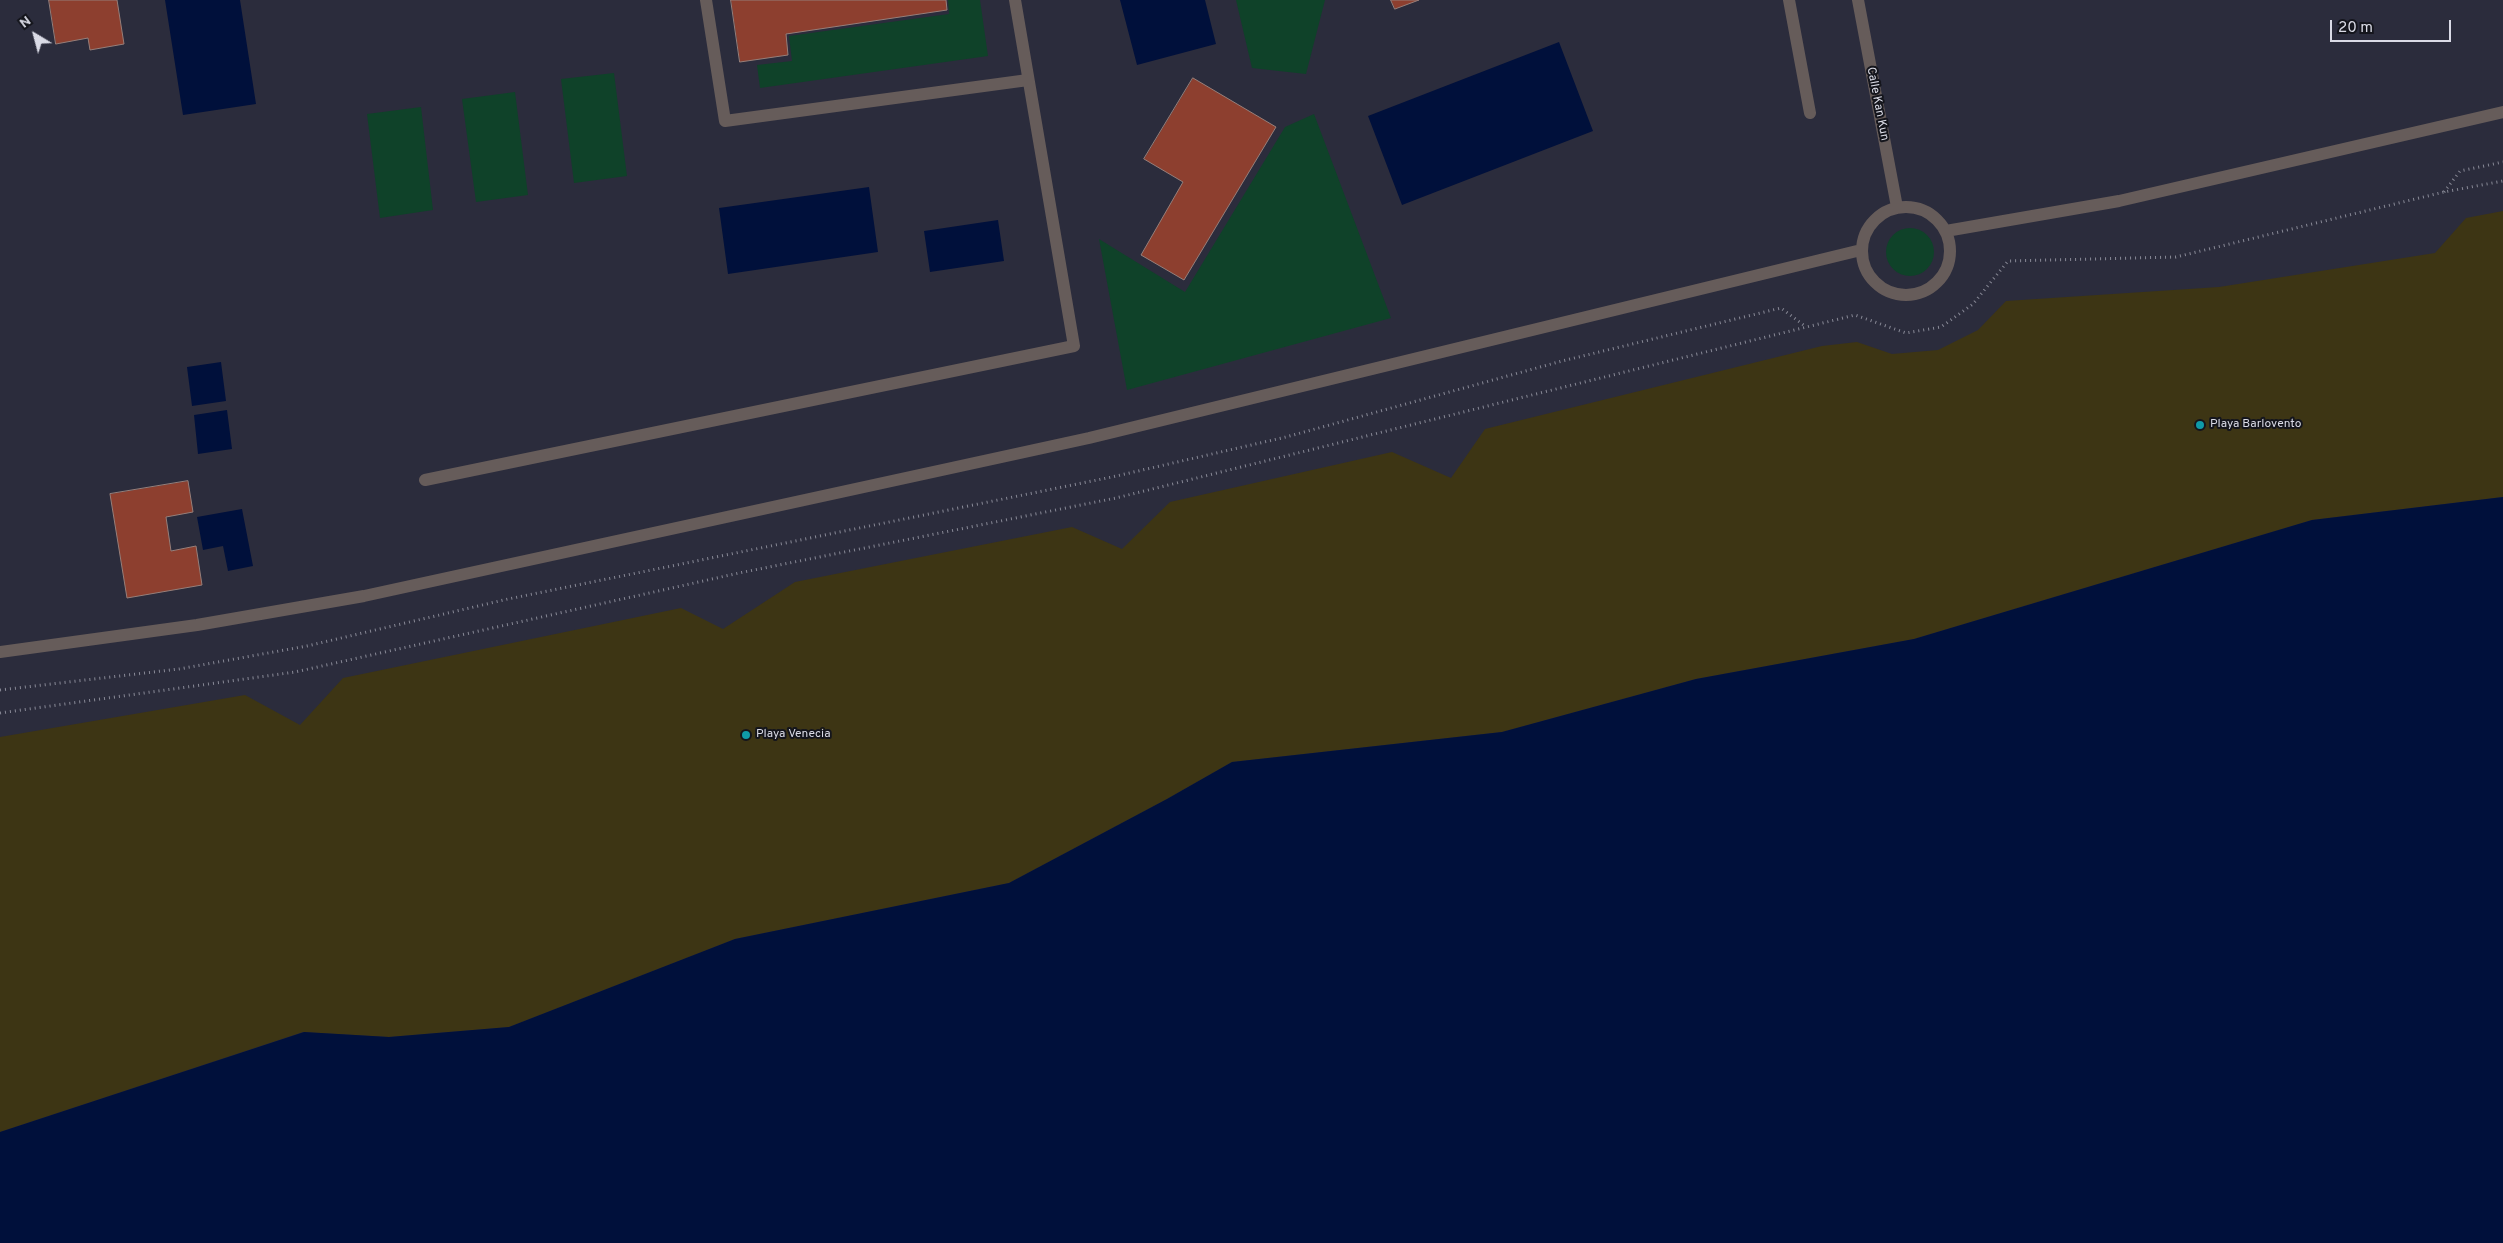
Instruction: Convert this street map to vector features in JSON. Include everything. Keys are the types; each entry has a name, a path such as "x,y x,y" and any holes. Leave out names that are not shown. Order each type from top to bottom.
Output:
{"street":[{"path":"706,0 725,122 1028,80"},
{"path":"425,480 1074,346 1015,0"},
{"path":"1789,0 1810,113"},
{"name":"Calle Kan Kun","path":"1858,0 1897,207"},
{"path":"1946,231 2119,201 2503,112"},
{"path":"1897,207 1911,207 1926,211 1938,219 1946,231 1950,245 1949,260 1945,273 1929,288 1908,296 1894,294 1880,288 1869,277 1863,264 1861,250 1864,235 1872,222 1883,213 1897,207"},
{"path":"0,652 197,625 383,592 1089,438 1861,250"}],"path":[{"path":"2444,192 2460,171 2503,162"},
{"path":"0,713 295,672 739,573 1116,498 1855,315 1906,332 1940,327 1974,304 2008,261 2176,257 2444,192 2503,181"},
{"path":"0,690 180,669 307,646 508,599 1112,477 1286,437 1562,362 1782,308 1806,327"}],"green space":[{"path":"948,0 980,0 988,56 760,88 757,65 792,61 789,36 949,14"},
{"path":"1236,0 1325,0 1306,74 1252,68"},
{"path":"614,73 627,176 574,183 561,79"},
{"path":"515,92 528,195 476,202 462,99"},
{"path":"421,107 433,210 380,218 367,114"},
{"path":"1314,114 1391,318 1127,390 1099,239 1185,292 1285,127"},
{"path":"1905,228 1915,228 1927,235 1934,247 1934,257 1927,269 1915,276 1905,276 1897,272 1890,265 1886,257 1886,247 1890,239 1897,232"}],"sand":[{"name":"Playa Venecia","path":"2503,211 2503,497 2312,520 1914,639 1696,679 1502,732 1232,762 1167,799 1009,883 735,939 509,1027 389,1037 303,1032 0,1132 0,737 245,695 300,725 343,678 681,608 723,629 795,582 1072,527 1122,549 1170,502 1392,452 1451,478 1485,429 1822,346 1857,342 1892,354 1938,350 1978,330 2006,301 2219,287 2435,253 2466,218"}],"water":[{"path":"165,0 240,0 256,104 183,115"},
{"path":"1120,0 1205,0 1216,44 1137,65"},
{"path":"1559,42 1593,131 1402,205 1368,116"},
{"path":"869,187 878,252 728,274 719,208"},
{"path":"998,220 1004,261 930,272 924,231"},
{"path":"221,362 226,401 192,406 187,367"},
{"path":"227,410 232,449 198,454 194,415"},
{"path":"2503,497 2503,1243 0,1243 0,1132 304,1032 389,1037 509,1027 735,939 1009,883 1167,799 1232,762 1502,732 1696,679 1914,639 2312,520"},
{"path":"242,509 253,566 228,571 223,546 203,550 197,517"}],"building":[{"path":"49,0 117,0 124,44 90,50 88,38 56,44"},
{"path":"731,0 946,0 947,10 786,34 788,55 740,62"},
{"path":"1391,0 1419,0 1395,9"},
{"path":"1193,78 1276,127 1184,280 1141,255 1183,182 1144,159"},
{"path":"188,481 193,512 166,517 171,551 196,546 202,585 127,598 110,494"}],"place":[{"name":"Playa Barlovento","path":"2200,425"},
{"name":"Playa Venecia","path":"746,735"}]}
